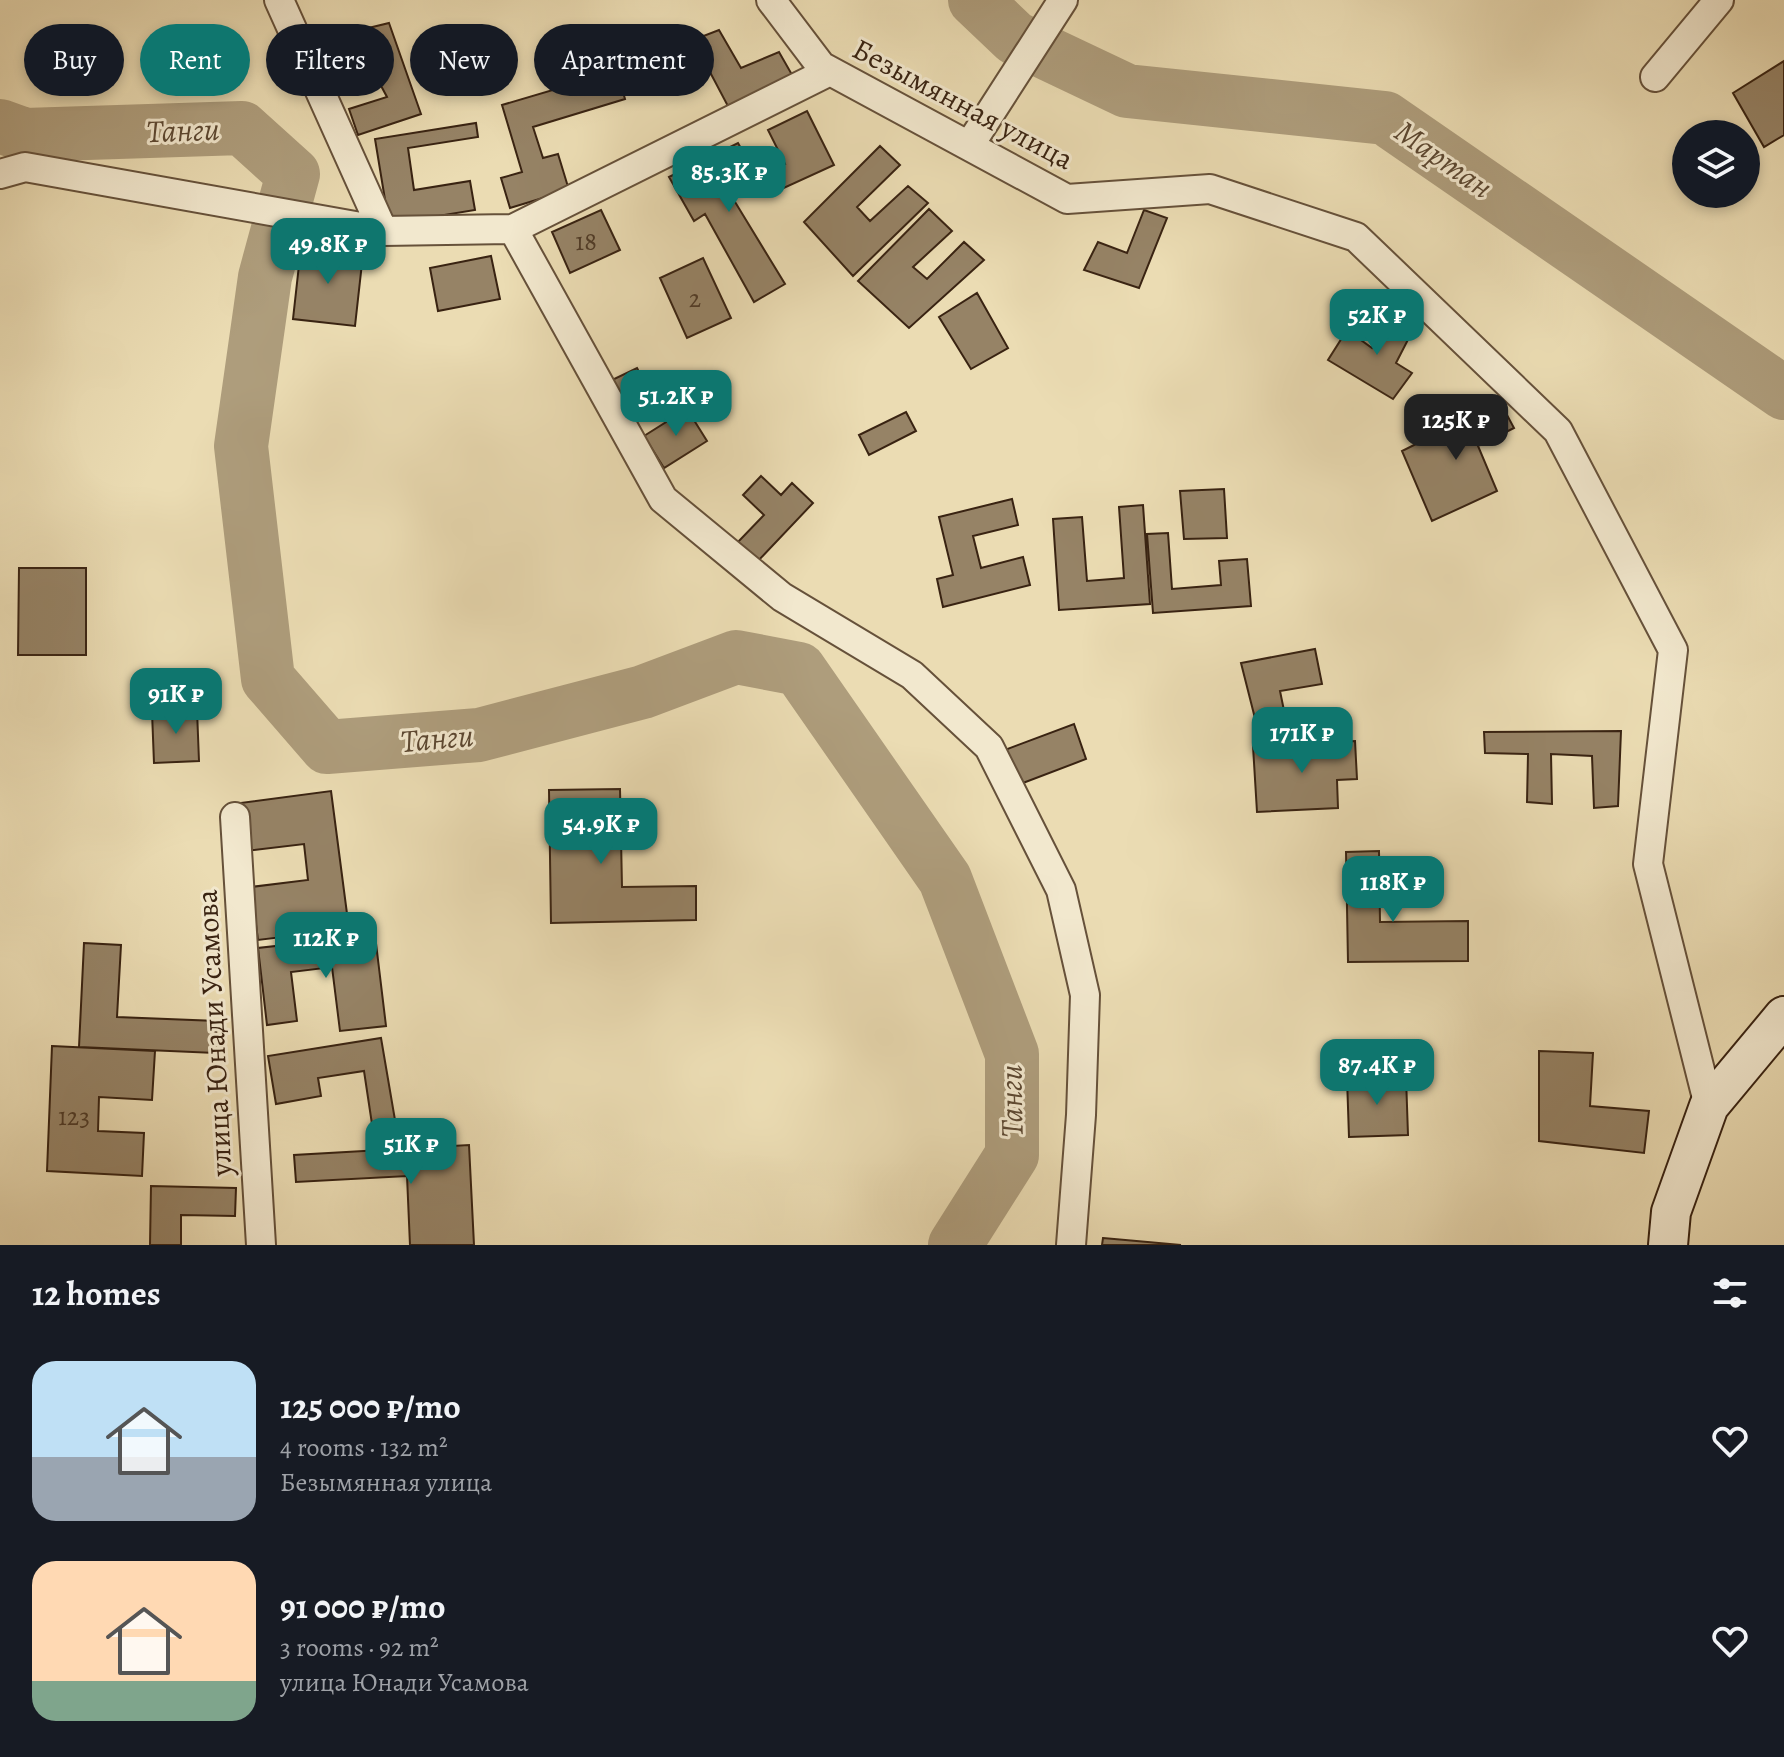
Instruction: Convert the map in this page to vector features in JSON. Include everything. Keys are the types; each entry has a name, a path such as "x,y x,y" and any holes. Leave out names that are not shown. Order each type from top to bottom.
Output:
{"street":[{"path":"279,0 382,230"},
{"name":"Безымянная улица","path":"771,0 821,66 1067,199 1210,189 1356,237 1558,431 1673,650 1648,864 1709,1106"},
{"path":"969,146 1063,0"},
{"path":"1655,77 1719,0"},
{"path":"0,174 25,167 382,230 513,229 830,71"},
{"path":"513,229 663,499 782,597 912,675 989,747 1061,890 1085,995 1081,1115 1071,1245"},
{"name":"улица Юнади Усамова","path":"235,817 261,1245"},
{"path":"1668,1245 1671,1212 1709,1106 1784,1016"}],"building":[{"path":"719,30 741,68 779,52 795,80 730,110 714,80 714,32"},
{"path":"394,37 410,83 410,96 415,96 421,114 358,135 349,109 394,96"},
{"path":"1784,61 1784,135 1764,147 1760,140 1760,120 1748,120 1733,93"},
{"path":"534,96 624,96 625,99 533,127 543,158 558,154 569,190 510,208 501,178 522,172 502,105"},
{"path":"807,111 834,165 775,192 764,173 785,164 768,130"},
{"path":"476,123 478,137 408,148 414,190 470,181 475,210 389,224 375,139"},
{"path":"738,143 761,184 732,197 785,284 754,302 705,214 694,221 669,177"},
{"path":"880,146 900,165 857,207 870,221 908,186 928,203 853,276 804,222"},
{"path":"929,209 952,231 913,267 927,279 964,242 984,260 909,328 858,281"},
{"path":"601,210 620,250 570,273 552,232"},
{"path":"1144,210 1167,218 1139,288 1084,270 1098,242 1127,253"},
{"path":"301,247 363,254 355,326 293,319"},
{"path":"491,256 500,299 438,311 430,268"},
{"path":"703,258 731,318 687,338 660,278"},
{"path":"977,293 1008,348 971,369 939,317"},
{"path":"1392,314 1415,326 1396,363 1412,373 1393,399 1328,360 1347,330 1372,348"},
{"path":"637,368 659,411 632,424 610,381"},
{"path":"1500,402 1514,428 1478,446 1497,491 1432,521 1402,451"},
{"path":"687,409 707,441 664,468 644,436"},
{"path":"906,412 916,431 869,455 859,435"},
{"path":"761,476 781,495 792,483 813,503 757,562 737,543 764,515 743,495"},
{"path":"1224,489 1227,538 1184,539 1180,491"},
{"path":"1012,499 1018,525 973,536 981,568 1023,557 1030,585 943,607 937,579 953,575 939,517"},
{"path":"1143,505 1150,604 1059,610 1053,519 1082,517 1087,581 1124,578 1119,507"},
{"path":"1168,533 1172,589 1221,585 1219,561 1247,559 1251,606 1153,613 1147,534"},
{"path":"19,568 86,568 86,655 18,655"},
{"path":"1315,649 1322,684 1280,691 1289,735 1261,742 1241,663"},
{"path":"197,710 199,761 154,763 152,712"},
{"path":"1074,724 1086,759 1015,786 1002,751"},
{"path":"1621,731 1618,806 1594,808 1592,756 1551,754 1552,804 1527,802 1528,754 1485,753 1484,732"},
{"path":"1355,741 1357,779 1337,780 1338,808 1257,812 1253,746"},
{"path":"620,789 622,887 696,886 696,920 551,923 549,790"},
{"path":"331,791 349,929 258,940 251,887 308,880 304,844 246,851 240,803"},
{"path":"1379,851 1380,922 1468,921 1468,961 1348,962 1346,852"},
{"path":"375,935 386,1026 340,1031 332,967 291,972 297,1021 267,1025 258,948"},
{"path":"84,943 121,945 117,1017 217,1021 215,1053 79,1047"},
{"path":"381,1038 395,1120 372,1124 364,1071 318,1078 321,1096 276,1104 268,1056"},
{"path":"52,1046 155,1051 152,1100 99,1097 98,1131 144,1133 142,1176 47,1171"},
{"path":"1539,1051 1593,1053 1590,1106 1649,1111 1644,1153 1539,1141"},
{"path":"1406,1077 1408,1135 1349,1137 1347,1078"},
{"path":"469,1145 474,1245 410,1245 407,1176 296,1182 294,1155"},
{"path":"151,1186 236,1188 235,1216 181,1215 181,1245 150,1245"},
{"path":"1103,1238 1181,1245 1102,1245"}],"waterway":[{"name":"Мартан","path":"975,0 1015,38 1127,91 1385,118 1784,393"},
{"name":"Танги","path":"0,126 25,135 242,128 293,174 265,277 241,446 268,679 327,747 479,735 643,692 736,657 799,669 945,879 1012,1054 1012,1155 955,1245"}]}
